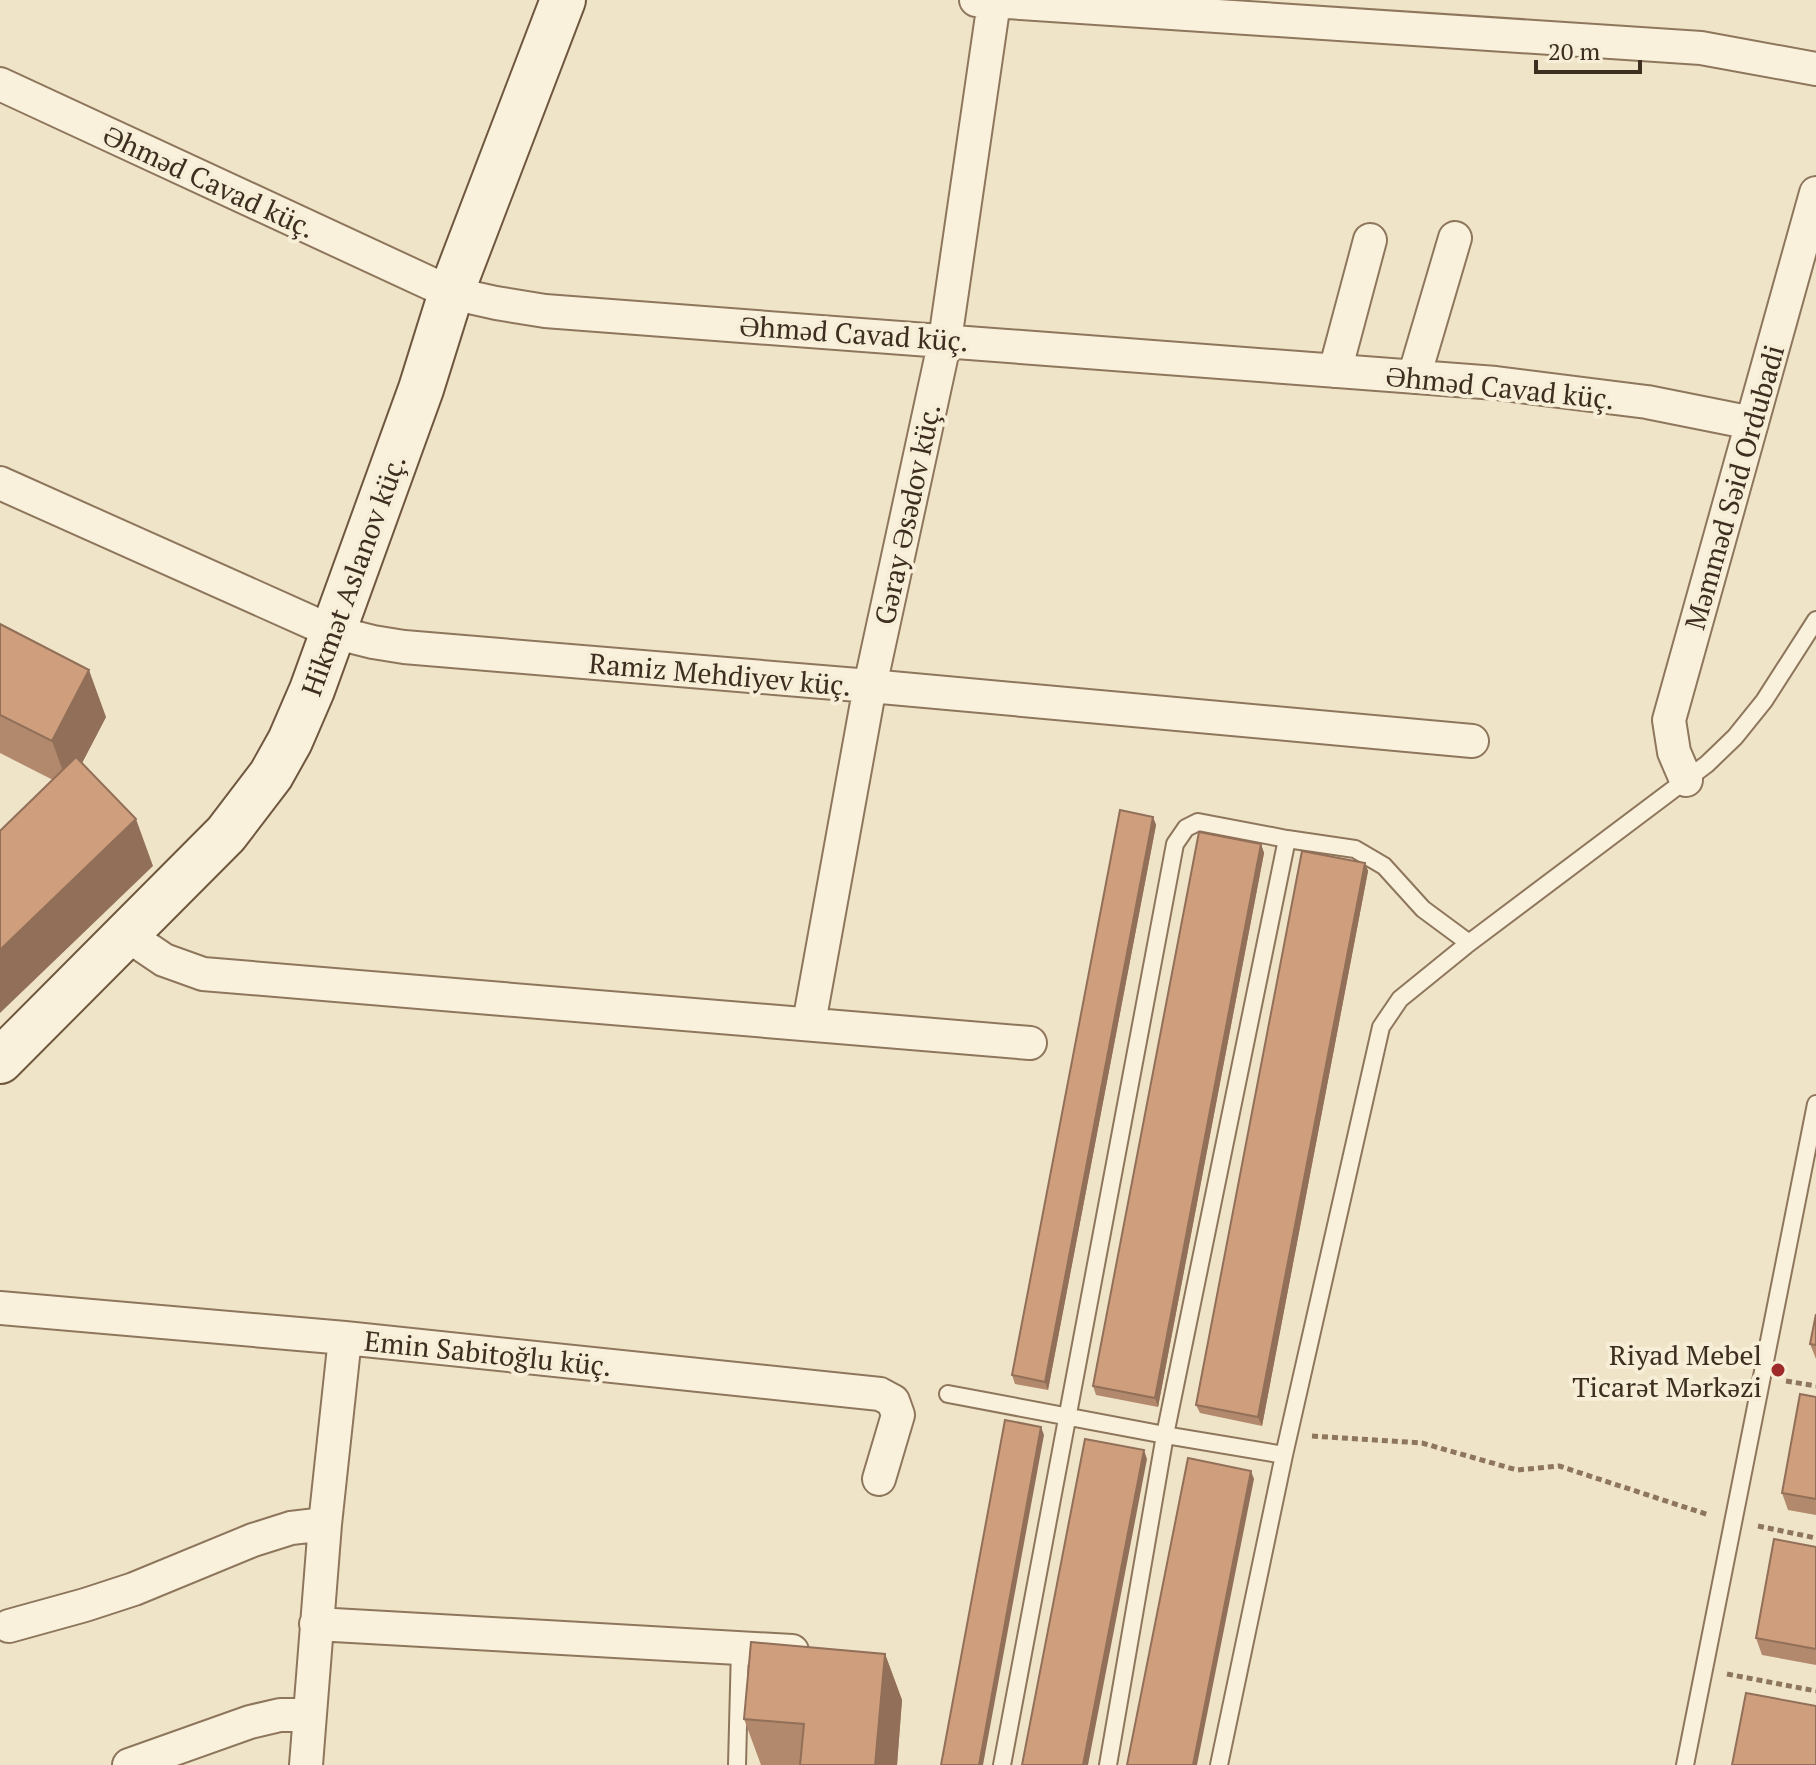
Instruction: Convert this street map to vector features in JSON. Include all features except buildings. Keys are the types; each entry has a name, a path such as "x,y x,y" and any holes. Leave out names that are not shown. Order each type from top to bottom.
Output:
{"street":[{"name":"Hikmət Aslanov küç.","path":"0,1061 226,834 263,787 290,741 312,690 421,389 451,293 563,0"},
{"path":"985,1 1701,48 1816,69"},
{"name":"Gəray Əsədov küç.","path":"809,1023 870,686 945,340 985,1"},
{"name":"Əhməd Cavad küç.","path":"0,84 451,293 496,303 545,311 1496,383 1647,402 1752,423"},
{"name":"Məmməd Səid Ordubadi","path":"1686,780 1674,752 1669,720 1816,193"},
{"path":"1414,377 1455,238"},
{"path":"1335,371 1370,240"},
{"name":"Ramiz Mehdiyev küç.","path":"0,483 333,632 373,642 1472,741"},
{"path":"127,935 164,960 203,974 1030,1043"},
{"name":"Emin Sabitoğlu küç.","path":"0,1308 345,1338 880,1394 893,1401 898,1415 879,1479"},
{"path":"306,1765 325,1524 345,1338"},
{"path":"9,1626 134,1589 253,1540 291,1528 325,1524"},
{"path":"316,1624 818,1652"},
{"path":"129,1765 250,1722 280,1715 309,1715"}],"lane":[{"path":"1219,1765 1284,1455 1381,1027 1400,999 1469,943 1707,764 1735,737 1764,701 1816,620"},
{"path":"1002,1765 1175,844 1186,828 1198,822 1355,849 1384,866 1423,909 1469,943"},
{"path":"1108,1765 1165,1435 1287,839"},
{"path":"1685,1765 1816,1104"},
{"path":"948,1394 1284,1455"},
{"path":"737,1765 740,1648"}],"path":[{"path":"1284,1455 1311,1436 1422,1443 1517,1470 1559,1466 1691,1511 1816,1538"},
{"path":"1702,1669 1816,1691"}],"place":[{"name":"Riyad Mebel Ticarət Mərkəzi","path":"1778,1370"}]}
